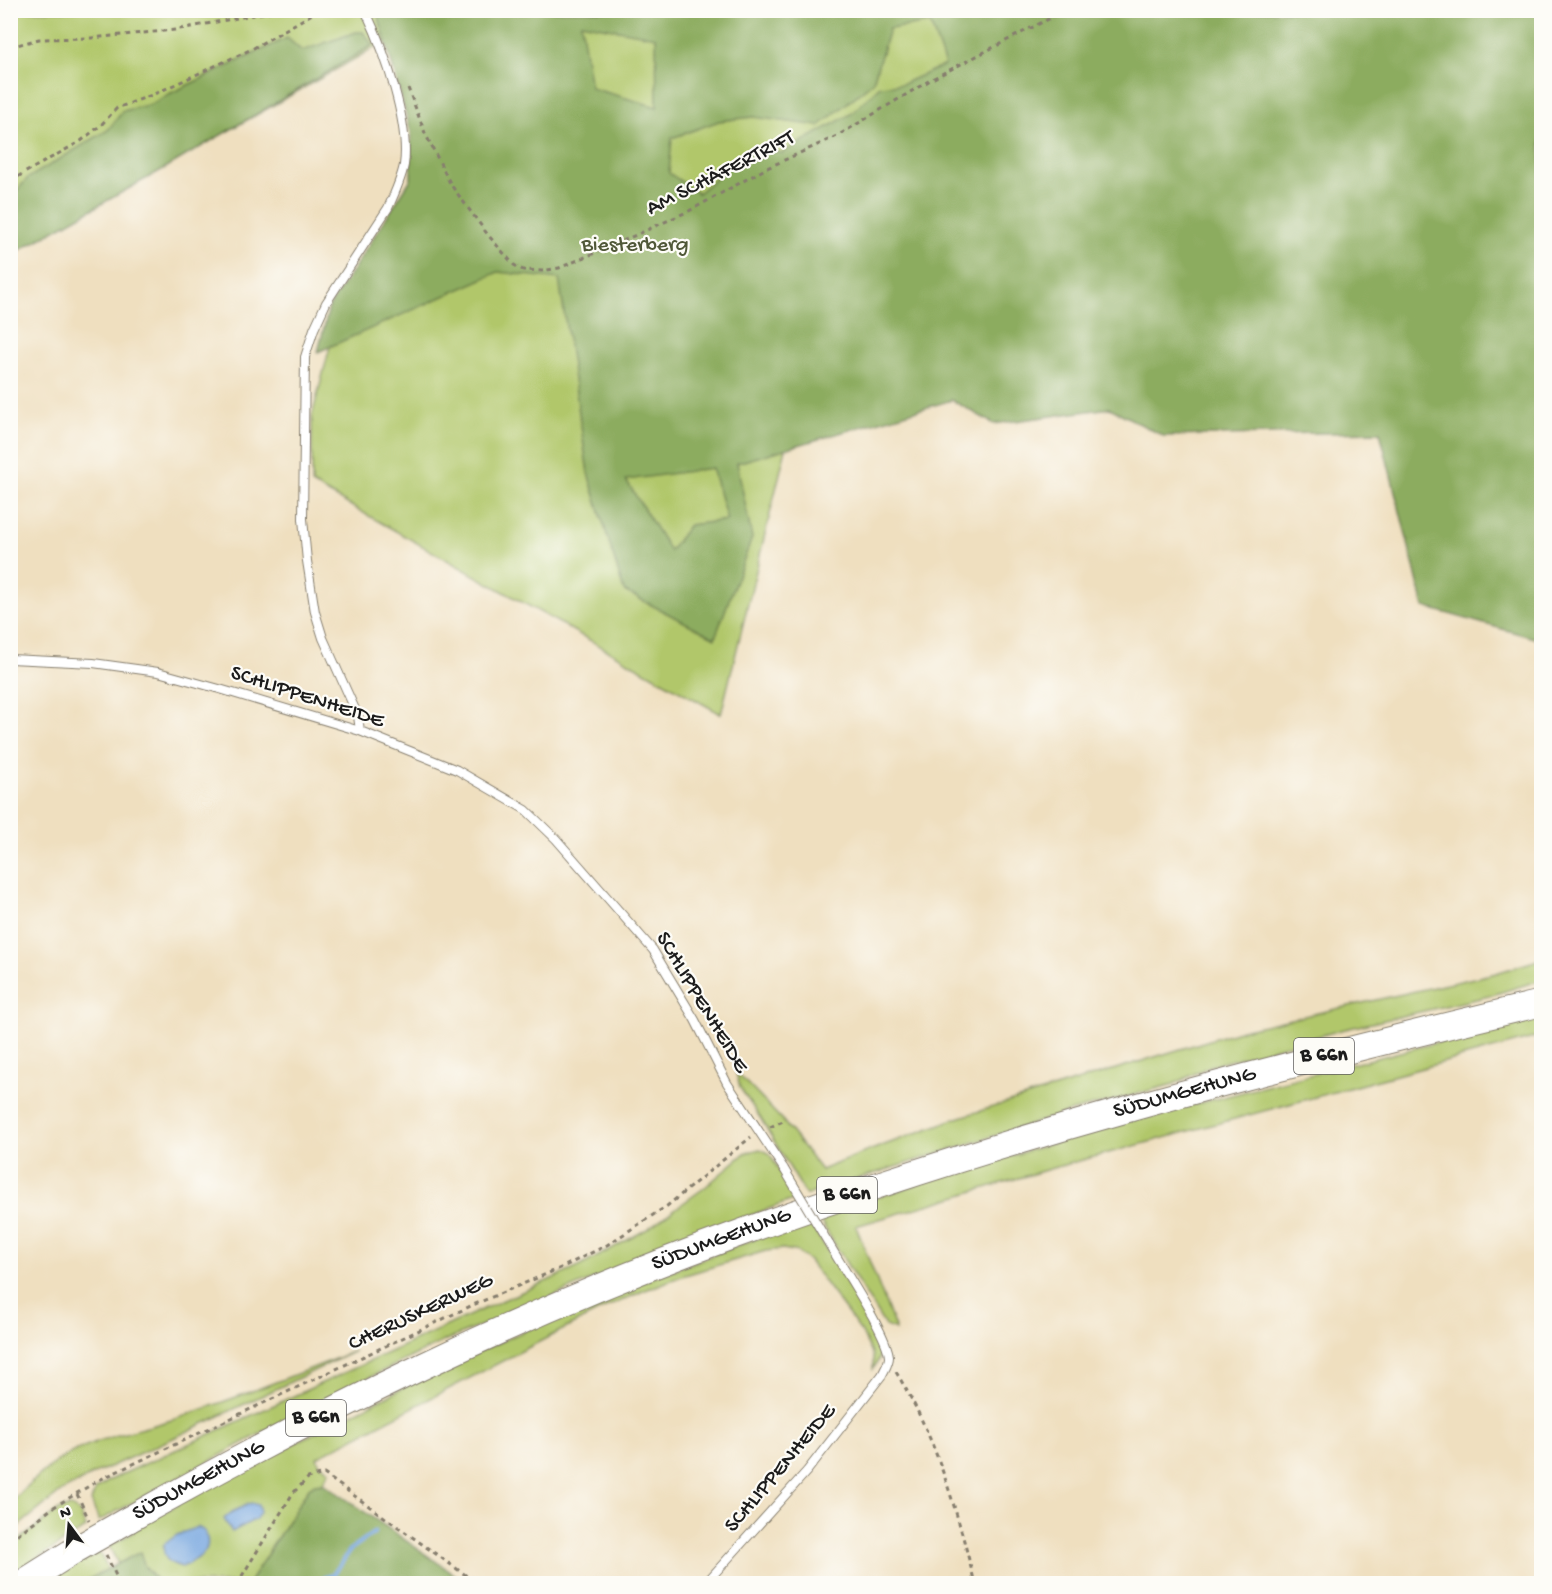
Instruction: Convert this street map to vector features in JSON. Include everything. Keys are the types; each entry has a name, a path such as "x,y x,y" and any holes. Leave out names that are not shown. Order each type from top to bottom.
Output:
{"main road":[{"name":"B 66n","path":"1454,1023 1542,989"},
{"name":"SÜDUMGEHUNG","path":"21,1584 75,1550 282,1435 509,1326 730,1236 872,1186 1048,1131 1195,1090 1542,1002"}],"lane":[{"path":"360,731 358,716 323,638 315,612 303,519 305,357 314,328 326,303 388,208 396,192 404,165 404,135 399,108 380,41 367,14"},
{"name":"SCHLIPPENHEIDE","path":"10,659 93,663 158,672 360,731 457,770 526,810 556,839 653,950 695,1020 727,1083 784,1169 878,1328 887,1348 889,1360 882,1375 807,1471 705,1584"}],"path":[{"path":"10,47 39,39 91,38 175,30 279,10"},
{"path":"10,181 81,141 117,108 152,95 252,48 319,10"},
{"name":"AM SCHÄFERTRIFT","path":"405,81 425,133 451,184 488,235 514,265 523,270 542,271 559,268 689,211 767,168 837,136 932,79 1066,10"},
{"name":"CHERUSKERWEG","path":"10,1540 54,1507 99,1480 473,1305 563,1267 607,1245 667,1206 760,1131 783,1121"},
{"path":"889,1360 917,1409 940,1462 975,1584"},
{"path":"237,1584 293,1493 308,1478 324,1474 478,1584"}],"green space":[{"name":"Biesterberg","path":"11,11 1541,11 1377,417 1135,385 972,396 793,420 721,714 312,484 312,416 343,296 411,179 411,132 386,41 11,255"},
{"name":"Biesterberg","path":"377,11 1541,11 1541,640 1424,607 1380,432 1163,436 1110,408 994,424 952,400 737,463 752,538 715,638 624,591 588,473 559,279 498,272 318,352 329,307 411,179 411,132","holes":["581,23 656,37 657,107 591,88","930,23 945,65 902,84 880,86 851,114 782,153 753,147 698,193 669,173 672,138 719,121 753,117 819,126 873,82 889,29","712,468 727,520 689,525 670,551 626,480"]},
{"path":"356,32 363,32 373,45 167,167 11,255 11,197 28,178 108,130 123,111 152,104 287,38 302,51"},
{"path":"1541,959 1541,980 1489,996 1341,1030 1210,1066 1174,1084 1073,1111 806,1195 740,1088 736,1072 783,1121 821,1170 954,1119 1242,1030 1496,973"},
{"path":"1541,1016 1541,1036 1053,1168 856,1226 896,1330 885,1326 818,1217 924,1182 1114,1125"},
{"path":"760,1149 769,1153 796,1199 726,1224 442,1342 321,1401 99,1521 91,1501 96,1489 112,1479 577,1268 647,1229 704,1188 745,1153"},
{"path":"808,1219 871,1326 880,1352 873,1369 873,1356 862,1333 809,1261 798,1252 783,1249 766,1251 682,1276 601,1310 317,1457 319,1463 330,1471 323,1483 309,1488 249,1583 159,1583 144,1567 140,1552 118,1564 109,1546 134,1532 132,1529 284,1449 386,1396 490,1347 608,1296"},
{"path":"355,1351 92,1475 62,1491 11,1532 11,1502 47,1469 71,1453 109,1438 198,1411"},
{"path":"323,1483 467,1583 249,1583 309,1488"},
{"path":"71,1507 80,1513 86,1528 11,1575 11,1546 60,1509"},
{"path":"99,1552 108,1569 82,1583 42,1584"},
{"path":"140,1552 145,1567 159,1583 82,1583"}],"water":[{"path":"251,1503 258,1505 260,1512 256,1519 232,1532 224,1519 232,1512"},
{"path":"197,1527 205,1531 207,1538 208,1544 203,1554 182,1567 170,1562 164,1554 163,1545 177,1535"}],"waterway":[{"path":"307,1584 333,1575 351,1549 375,1532"}]}
